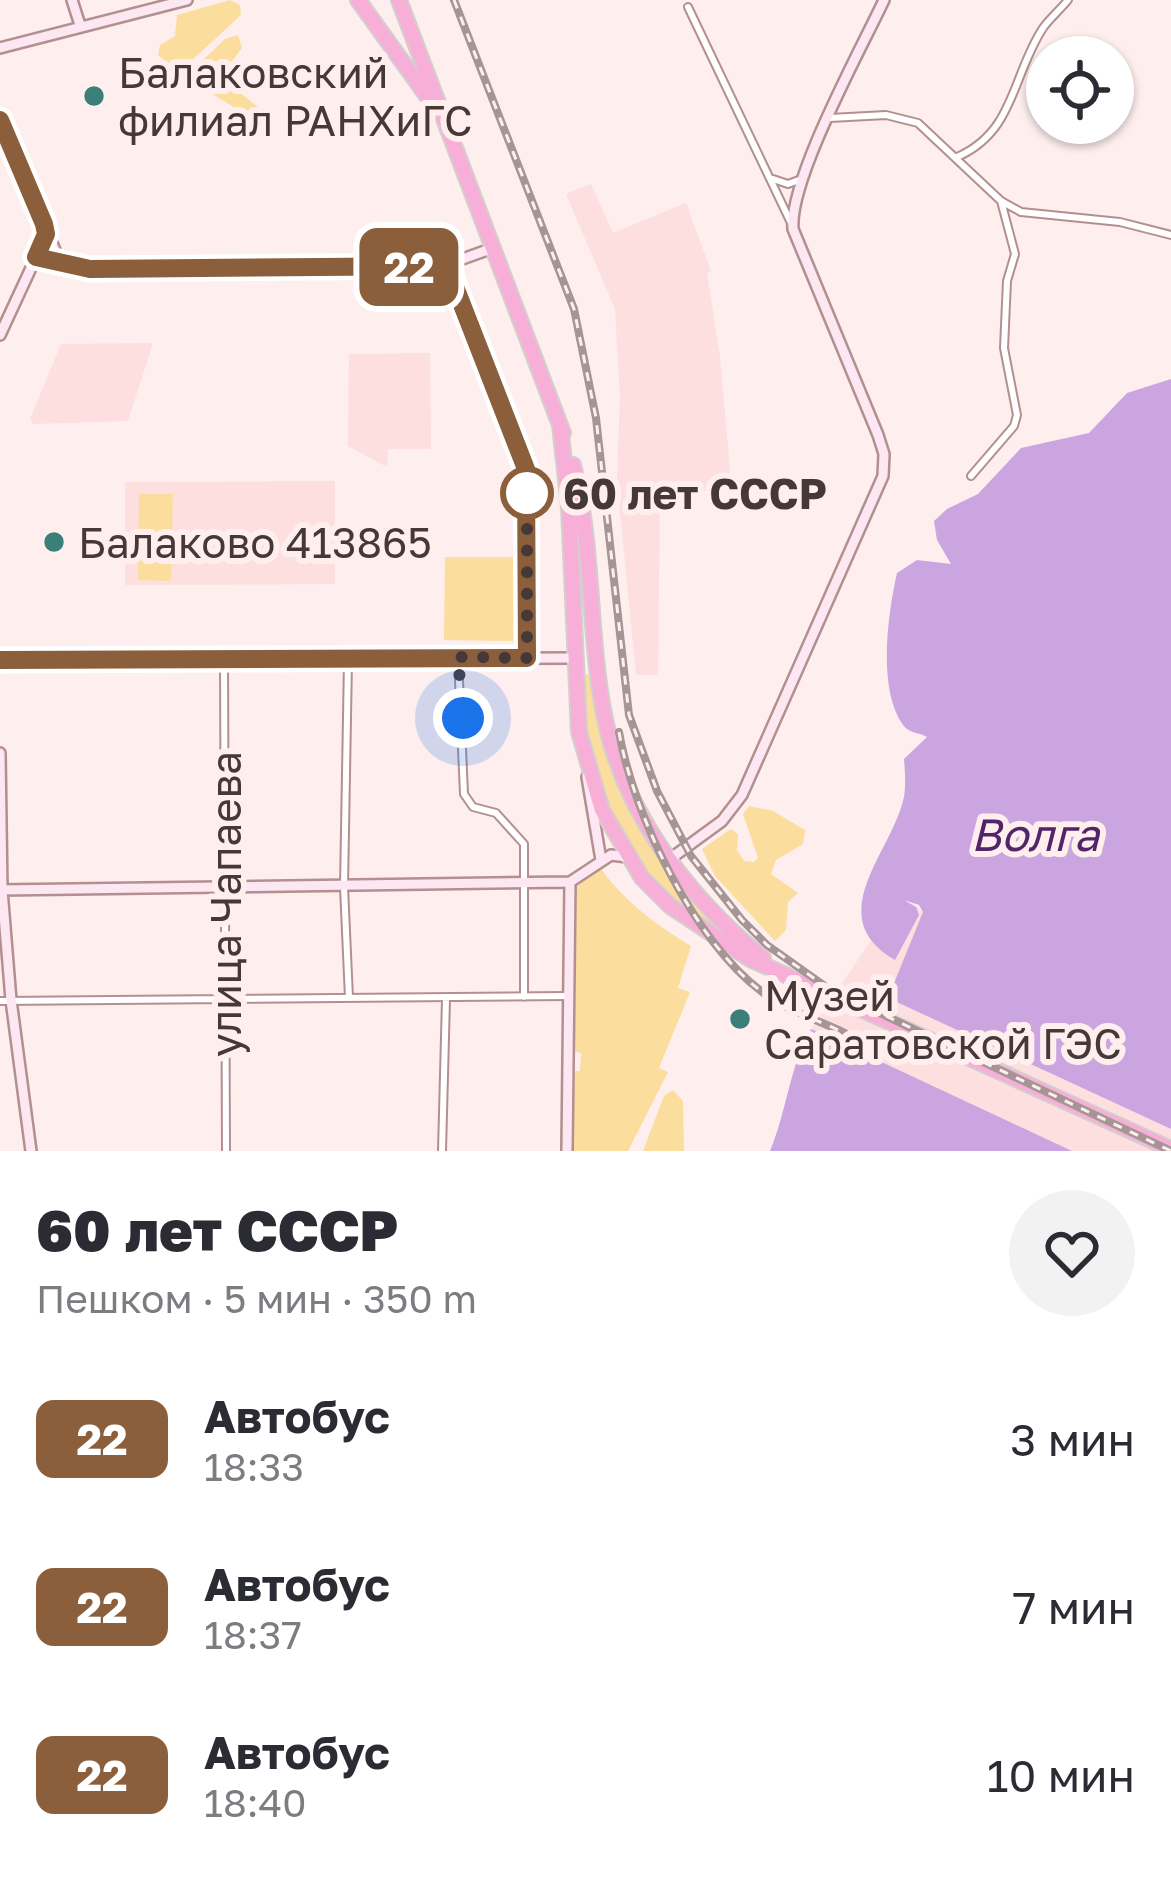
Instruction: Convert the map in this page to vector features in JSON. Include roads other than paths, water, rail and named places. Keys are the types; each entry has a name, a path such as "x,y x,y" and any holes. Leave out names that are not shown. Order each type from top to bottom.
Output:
{"highway":[{"path":"358,0 447,128"},
{"path":"399,0 560,424 582,506 609,737 627,786 670,859 718,915 778,970"},
{"path":"560,424 569,507 574,678 586,765 602,810 630,860 658,896 729,948 1171,1149"},
{"path":"574,678 586,671 599,680"},
{"path":"705,932 717,928 718,915"}],"street":[{"path":"72,0 80,25"},
{"path":"0,48 188,0"},
{"path":"793,229 793,205 801,179 884,0"},
{"path":"957,157 980,148 1002,120 1042,29 1068,0"},
{"path":"670,859 722,821 742,795 883,476 878,435 793,229 688,7"},
{"path":"830,118 886,115 918,123 1001,201 1021,212 1120,222 1171,235"},
{"path":"0,120 57,254 70,268"},
{"path":"770,177 788,184 801,179"},
{"path":"970,476 1014,426 1017,415 1004,348 1007,280 1016,254 1001,201"},
{"path":"0,335 46,234 44,224"},
{"path":"36,257 70,268 447,266 494,248"},
{"path":"447,266 526,469 527,658"},
{"name":"улица Чапаева","path":"224,657 226,1151"},
{"path":"349,657 344,886 350,998"},
{"path":"458,657 464,794 473,807 496,813 523,842 524,997"},
{"path":"0,660 574,658"},
{"path":"0,753 5,1000 31,1151"},
{"path":"586,765 601,860"},
{"path":"1,890 571,882 619,853 630,860"},
{"path":"567,1151 571,882"},
{"path":"5,1000 567,997"},
{"path":"442,1151 446,998"}],"water":[{"name":"Волга","path":"1171,379 1171,1129 888,998 923,912 919,905 904,900 919,915 895,960 873,943 863,924 862,904 904,797 904,759 927,737 903,725 890,692 888,629 897,573 917,560 951,564 937,540 934,521 978,494 1021,448 1089,433 1127,393"},
{"path":"811,1029 1072,1151 770,1151"}],"railway":[{"path":"454,0 574,309 596,418 629,715 657,791 691,856 767,945 829,989 1171,1151"},
{"path":"619,732 652,837 690,909 713,941 770,998 845,1033"}],"place":[{"name":"Балаковский филиал РАНХиГС","path":"94,96"},
{"name":"60 лет СССР","path":"527,493"},
{"name":"Балаково 413865","path":"54,542"},
{"name":"Музей Саратовской ГЭС","path":"740,1019"}]}
